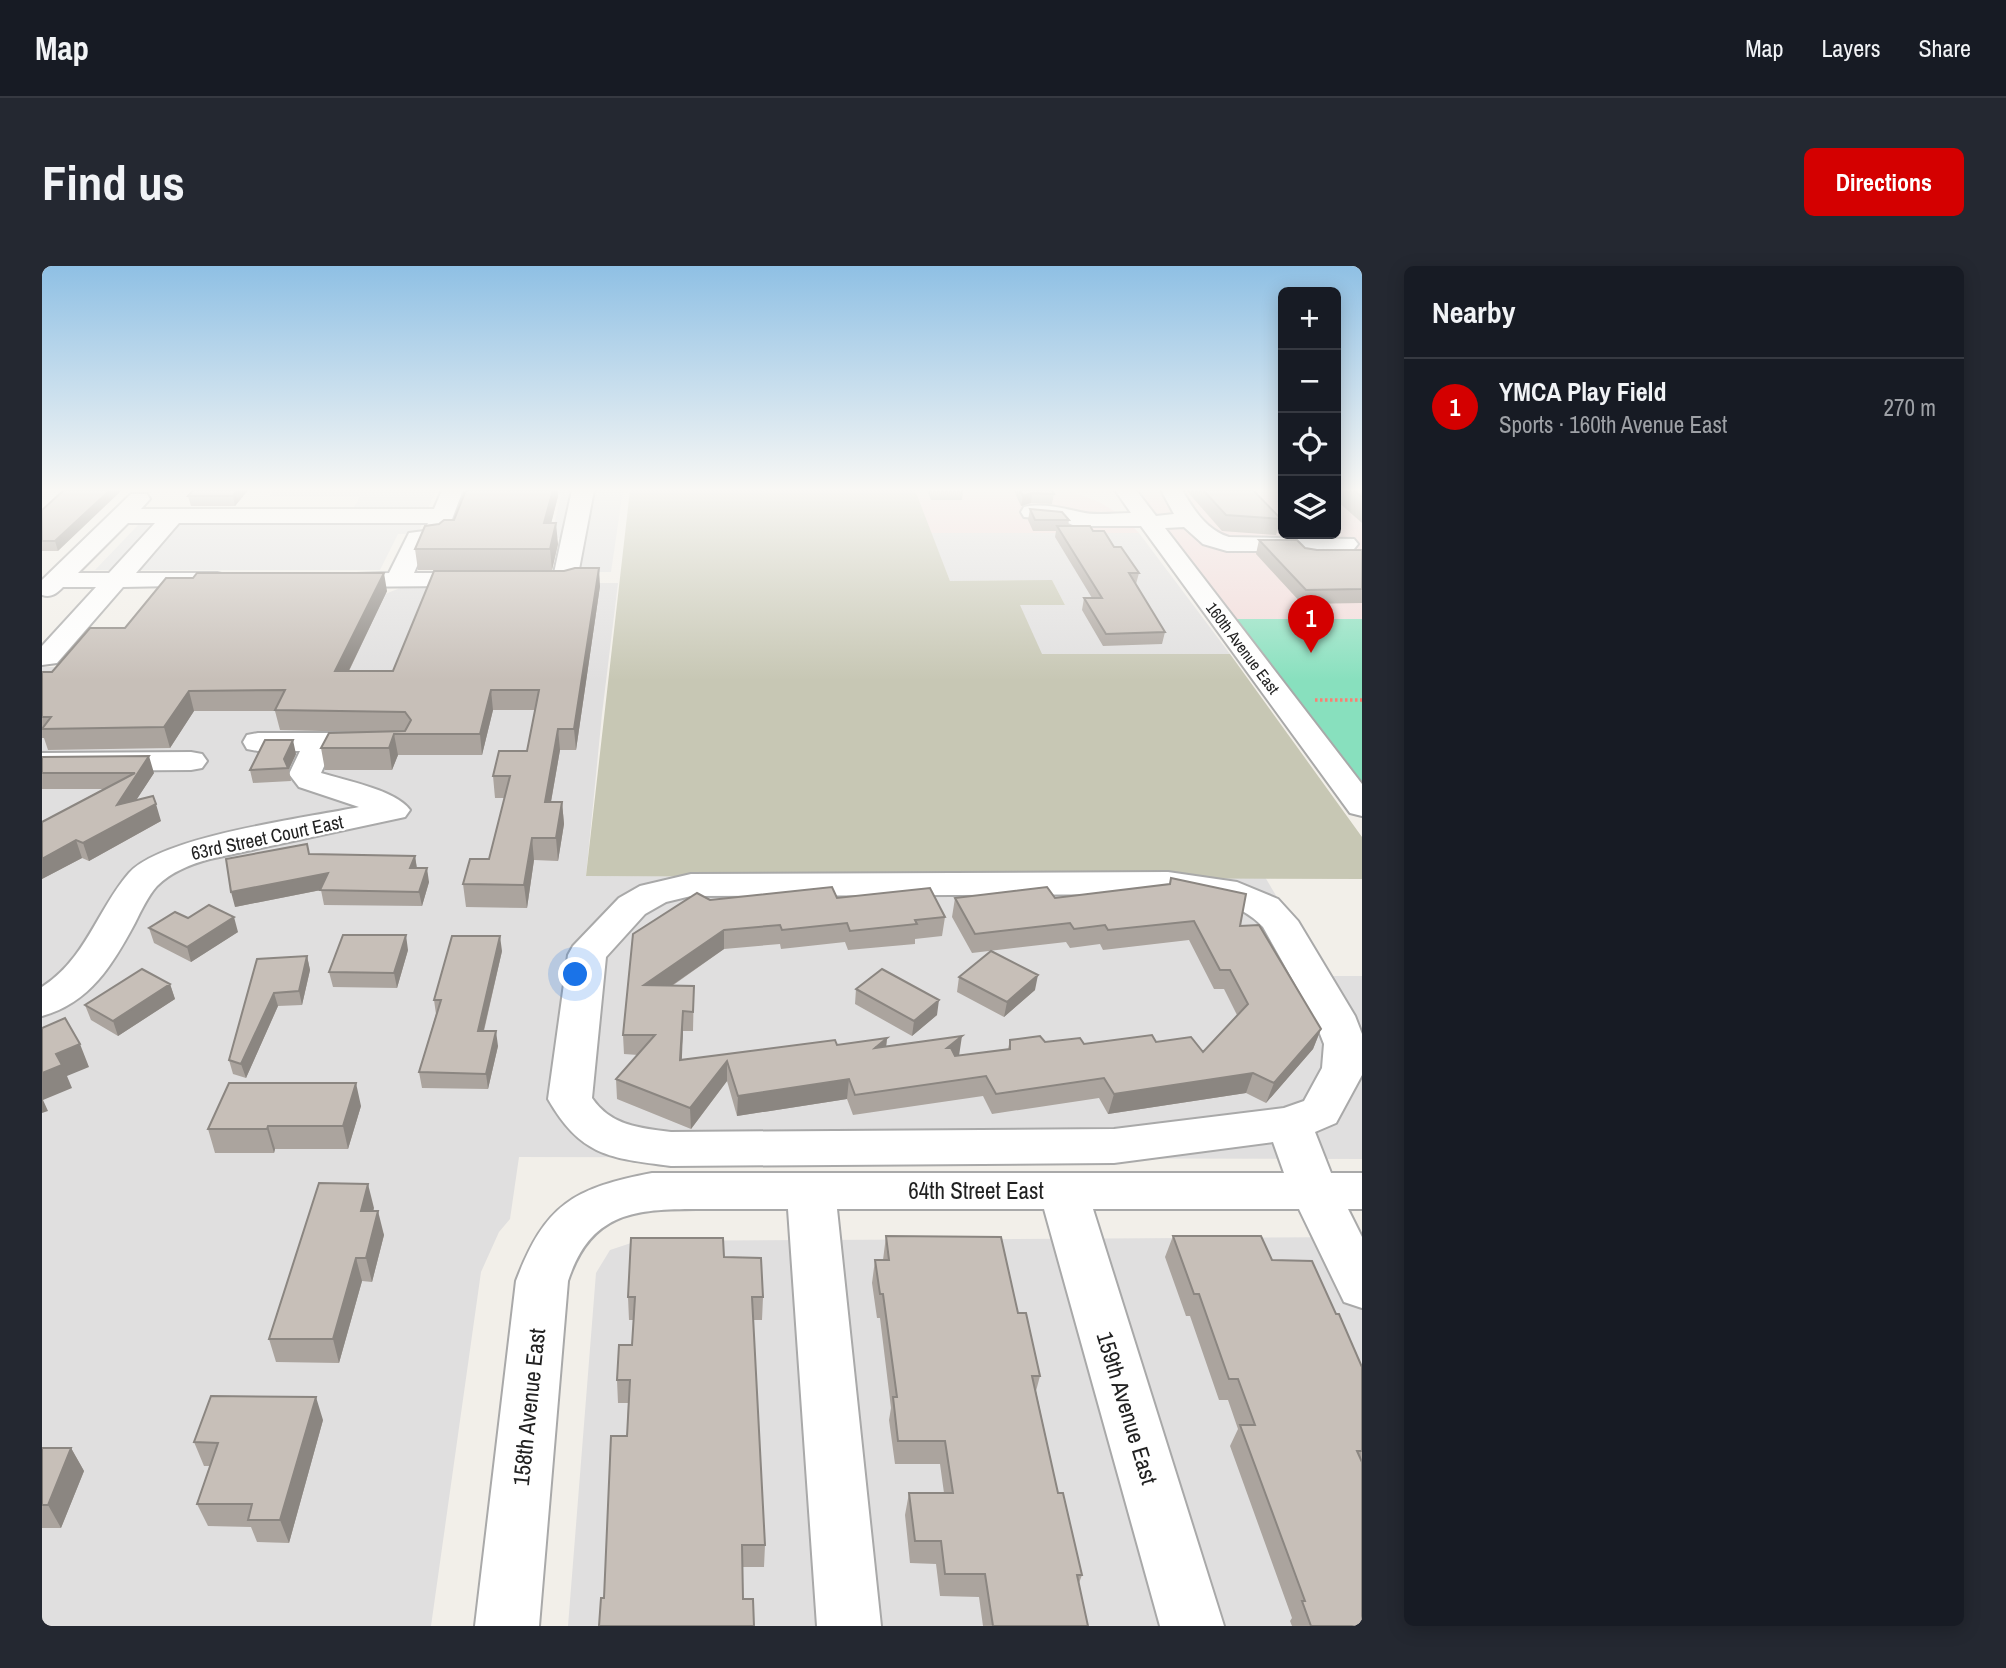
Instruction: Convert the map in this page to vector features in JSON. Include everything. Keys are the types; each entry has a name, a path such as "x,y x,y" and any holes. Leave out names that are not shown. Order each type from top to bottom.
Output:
{"street":[{"path":"49,587 83,553"},
{"path":"42,657 47,657 137,553"},
{"path":"398,580 410,553"},
{"path":"309,580 565,580 570,553"},
{"name":"160th Avenue East","path":"1169,553 1362,806"},
{"path":"49,587 116,580 245,580"},
{"path":"258,742 397,742"},
{"name":"63rd Street Court East","path":"42,1003 68,990 84,976 139,884 156,869 179,857 205,849 393,810 354,793 310,780 305,774 320,742"},
{"path":"42,762 191,761"},
{"path":"1168,883 1224,890 1265,907 1279,921 1334,1016 1345,1044 1344,1068 1320,1112 1289,1124 1114,1146 672,1170 593,1129 578,1113 570,1099 587,955 632,906 653,894 691,885 1168,883"},
{"path":"1289,1124 1314,1190 1362,1287"},
{"name":"64th Street East","path":"594,1207 672,1170 811,1191 1362,1191"},
{"path":"811,1191 849,1626"},
{"name":"159th Avenue East","path":"1063,1191 1192,1626"},
{"name":"158th Avenue East","path":"507,1626 542,1281 551,1252 576,1219 594,1207"}],"path":[{"path":"1311,700 1362,700"}],"shaded area":[{"path":"111,553 388,553 380,570 95,570"},
{"path":"579,553 614,553 611,572 575,572"},
{"path":"623,553 939,553 950,581 1052,580 1065,605 1020,605 1042,654 1230,654 1362,837 1362,879 586,876"},
{"path":"939,553 1154,553 1230,654 1041,654 1019,605 1065,605 1052,580 950,581"},
{"path":"1185,553 1362,553 1362,619 1236,619"},
{"path":"413,583 618,583 586,876 1265,877 1324,976 1362,976 1362,1159 519,1157 510,1219 499,1232 481,1272 431,1626 42,1626 42,667 199,667"},
{"path":"1362,1237 1362,1626 568,1626 596,1273 610,1250 637,1241"}],"green space":[{"path":"1236,619 1362,619 1362,782"}],"building":[{"path":"1074,553 1125,553 1139,573 1129,573 1165,632 1106,634 1084,598 1102,598"},
{"path":"1272,553 1362,553 1362,589 1306,590"},
{"path":"599,568 574,729 558,729 545,802 562,802 556,838 532,838 524,885 463,884 470,859 489,859 510,776 493,776 499,751 527,751 539,690 491,690 480,734 394,734 389,748 321,748 329,733 405,731 411,720 405,712 275,710 285,690 189,691 164,727 42,729 51,717 42,717 42,672 52,672 90,628 125,628 166,578 193,578 197,573 384,573 335,671 393,671 434,571 564,571"},
{"path":"265,740 293,740 284,759 288,768 250,770"},
{"path":"149,756 117,805 153,796 156,804 83,843 76,840 42,859 42,822 135,773 42,773 42,757"},
{"path":"307,844 309,854 415,856 410,868 427,868 419,892 320,890 328,873 231,892 226,859"},
{"path":"1171,878 1246,894 1240,926 1259,925 1321,1029 1274,1083 1253,1073 1114,1094 1104,1078 996,1094 986,1076 855,1095 849,1079 738,1096 727,1061 690,1108 616,1079 655,1035 623,1035 633,934 697,893 710,900 832,887 837,898 930,888 945,917 915,920 917,924 850,931 847,923 782,930 780,925 724,930 644,985 694,986 693,1012 683,1011 680,1060 835,1040 837,1045 887,1038 875,1048 962,1036 947,1048 951,1048 955,1056 1010,1049 1010,1040 1040,1036 1045,1042 1080,1038 1084,1044 1152,1035 1156,1042 1191,1037 1203,1052 1248,1004 1230,970 1220,970 1194,921 1108,930 1105,925 1074,929 1070,923 975,934 955,898 1047,887 1055,898 1170,884"},
{"path":"209,905 234,917 187,947 149,928 175,912 188,918"},
{"path":"343,935 406,935 394,973 329,972"},
{"path":"452,936 500,936 478,1031 496,1031 486,1074 419,1072 441,1000 434,1000"},
{"path":"991,951 1038,975 1007,1002 959,977"},
{"path":"307,956 299,991 274,993 241,1064 229,1060 257,959"},
{"path":"142,969 170,984 113,1021 85,1005"},
{"path":"882,969 939,1000 914,1021 856,989"},
{"path":"65,1018 80,1044 56,1054 62,1065 42,1073 42,1028"},
{"path":"229,1083 356,1083 343,1126 208,1129"},
{"path":"319,1183 368,1184 361,1211 378,1211 366,1258 356,1258 333,1339 269,1339"},
{"path":"886,1236 1001,1237 1018,1313 1026,1313 1040,1376 1032,1376 1058,1493 1063,1493 1082,1575 1077,1575 1088,1626 993,1626 985,1574 945,1574 941,1541 915,1541 909,1493 953,1493 945,1441 898,1441 893,1397 897,1397 883,1294 880,1294 875,1260 889,1260"},
{"path":"1173,1236 1261,1236 1272,1260 1312,1261 1336,1314 1339,1314 1362,1367 1362,1451 1357,1451 1362,1462 1362,1626 1311,1626 1302,1601 1305,1601 1240,1425 1255,1425 1238,1379 1229,1379 1199,1294 1194,1294"},
{"path":"631,1238 723,1238 724,1257 761,1258 763,1297 752,1297 765,1545 742,1545 743,1599 753,1599 754,1626 599,1626 601,1598 604,1598 611,1436 627,1436 630,1380 617,1380 619,1345 632,1345 635,1297 628,1297"},
{"path":"211,1396 316,1397 280,1520 248,1520 252,1504 197,1504 218,1443 194,1442"},
{"path":"42,1448 71,1448 48,1505 42,1505"}],"place":[{"name":"YMCA Play Field","path":"1311,653"}]}
